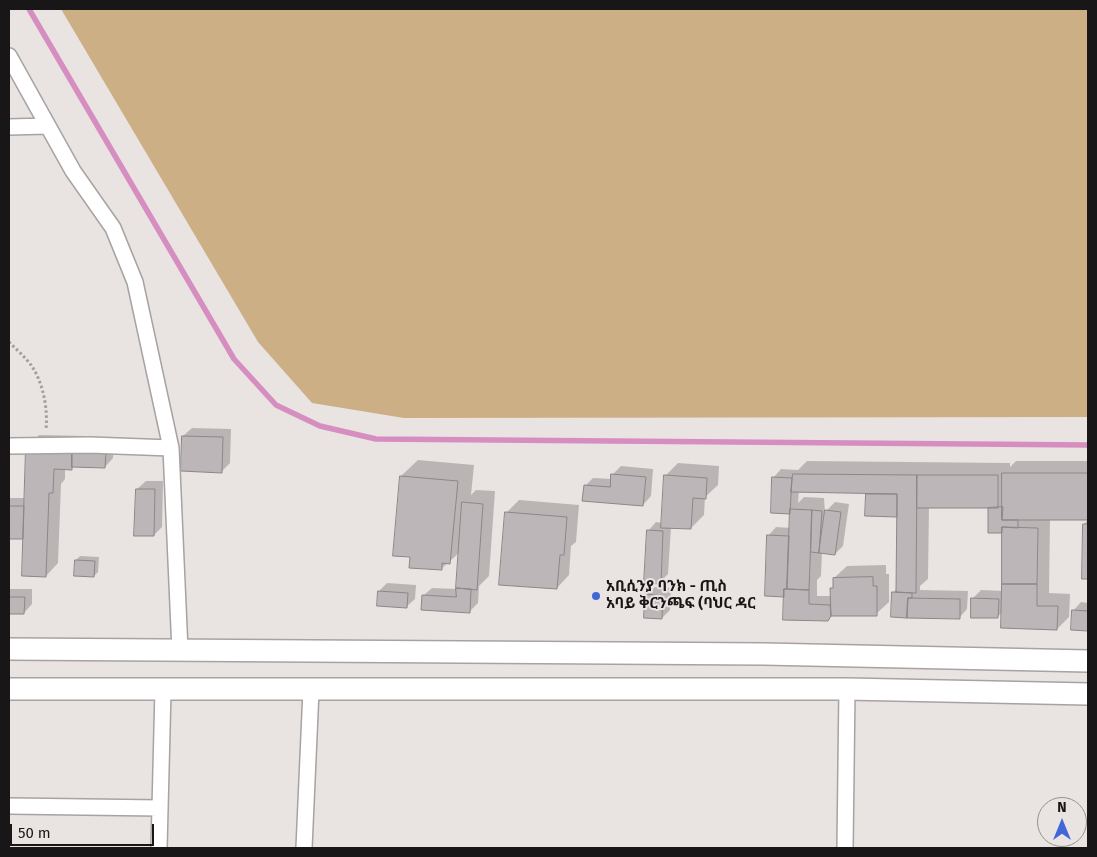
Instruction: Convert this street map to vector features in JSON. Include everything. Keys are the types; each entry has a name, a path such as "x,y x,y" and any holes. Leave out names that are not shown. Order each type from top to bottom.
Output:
{"main road":[{"path":"9,650 764,654 1088,661"},
{"path":"9,689 847,689 1088,694"}],"street":[{"path":"9,56 73,171 113,228 135,282 170,448 180,651"},
{"path":"9,127 47,126"},
{"path":"9,446 170,448"},
{"path":"845,848 847,689"},
{"path":"159,848 163,690"},
{"path":"304,848 311,690"},
{"path":"9,806 160,808"}],"path":[{"path":"9,342 31,365 42,390 47,413 46,428 40,446"}],"shaded area":[{"path":"61,9 1088,9 1088,417 404,418 312,403 258,342"}],"building":[{"path":"182,436 223,437 222,473 181,471"},
{"path":"26,447 72,448 72,470 54,469 53,493 49,493 46,577 22,576"},
{"path":"72,448 106,450 105,468 72,467"},
{"path":"1002,473 1088,473 1088,520 1002,520"},
{"path":"611,474 646,477 643,506 582,501 584,485 610,487"},
{"path":"793,474 917,475 916,593 896,592 897,494 791,492"},
{"path":"664,475 707,478 706,499 693,498 691,529 661,528"},
{"path":"917,475 998,475 998,508 917,508"},
{"path":"400,476 458,481 450,564 442,563 442,570 409,568 410,557 393,556"},
{"path":"772,477 792,478 790,514 771,513"},
{"path":"136,489 155,489 154,536 134,536"},
{"path":"866,494 897,494 897,517 865,516"},
{"path":"462,502 483,504 477,590 456,588"},
{"path":"9,506 24,506 23,539 9,539"},
{"path":"1003,507 1002,520 1018,520 1018,528 1002,527 1002,533 988,533 988,508"},
{"path":"790,509 812,510 809,590 787,589"},
{"path":"812,510 822,511 819,553 811,552"},
{"path":"825,510 841,512 835,555 819,553"},
{"path":"505,512 567,517 564,555 560,555 557,589 499,585"},
{"path":"1083,524 1088,524 1088,579 1082,579"},
{"path":"1002,527 1038,528 1037,584 1002,584"},
{"path":"647,530 663,531 661,584 644,583"},
{"path":"767,535 789,536 787,589 784,589 784,597 765,596"},
{"path":"75,560 95,561 94,577 74,576"},
{"path":"873,577 873,586 877,586 877,616 831,616 830,588 833,588 833,578"},
{"path":"1002,584 1037,584 1037,606 1058,606 1057,630 1001,628"},
{"path":"456,588 471,589 470,613 421,610 422,595 456,597"},
{"path":"784,589 809,590 809,604 830,605 831,616 828,621 783,620"},
{"path":"378,591 408,593 407,608 377,606"},
{"path":"892,592 912,593 912,598 908,598 907,618 891,617"},
{"path":"645,594 663,596 662,619 644,618"},
{"path":"9,597 25,597 24,614 9,614"},
{"path":"908,598 960,599 960,619 907,618"},
{"path":"971,598 999,599 998,618 971,618"},
{"path":"1072,610 1088,611 1088,631 1071,630"}],"waterway":[{"path":"29,9 234,359 276,405 320,426 376,439 1088,445"}],"place":[{"name":"አቢሲንያ ባንክ - ጢስ አባይ ቅርንጫፍ (ባህር ዳር","path":"596,596"}]}
